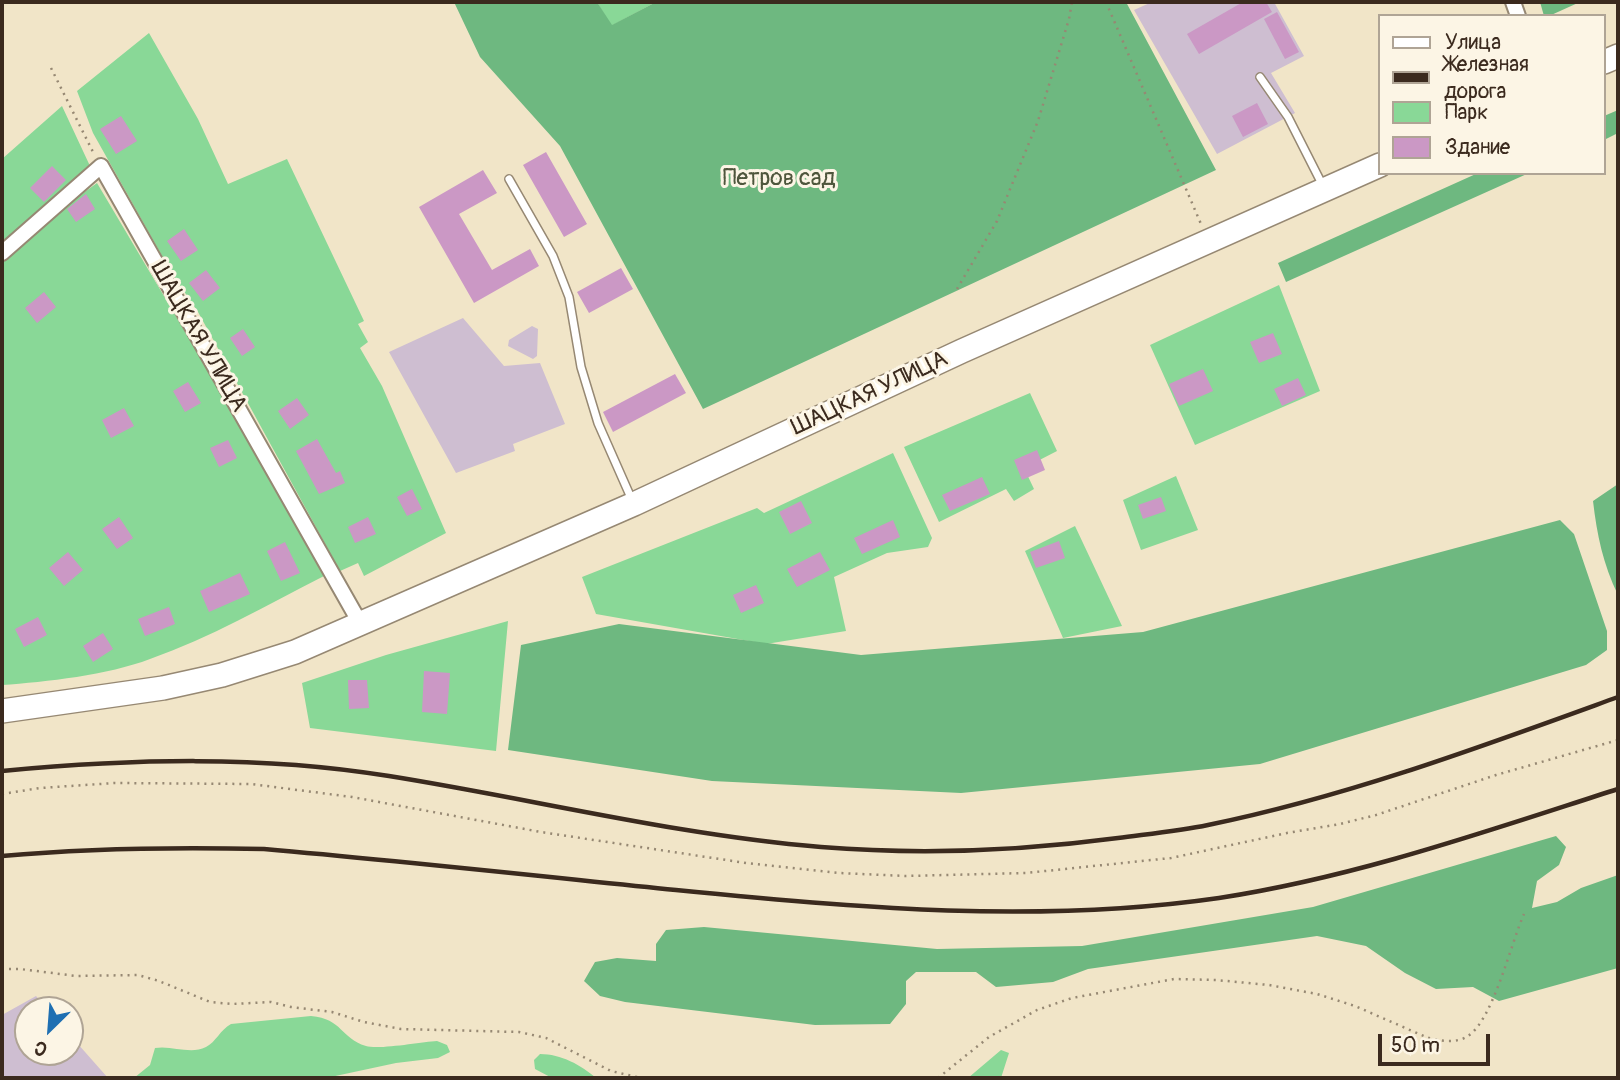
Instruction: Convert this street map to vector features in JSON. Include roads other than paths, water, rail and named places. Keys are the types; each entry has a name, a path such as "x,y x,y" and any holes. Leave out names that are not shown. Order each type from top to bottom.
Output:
{"main road":[{"name":"ШАЦКАЯ УЛИЦА","path":"2,711 163,688 222,675 295,652 634,504 962,351 1378,166"}],"street":[{"name":"ШАЦКАЯ УЛИЦА","path":"2,253 101,166 360,623"}],"lane":[{"path":"1261,77 1288,117 1325,190"},
{"path":"509,179 557,266 569,297 581,367 598,423 634,504"}],"railway":[{"path":"2,771 147,762 293,765 389,776 659,825 767,841 895,851 970,850 1044,846 1152,834 1261,813 1364,785 1618,697"},
{"path":"2,856 133,849 264,849 811,902 948,911 1084,910 1219,898 1321,878 1421,851 1618,789"}],"park label":[{"name":"Петров сад","path":"779,179"}]}
